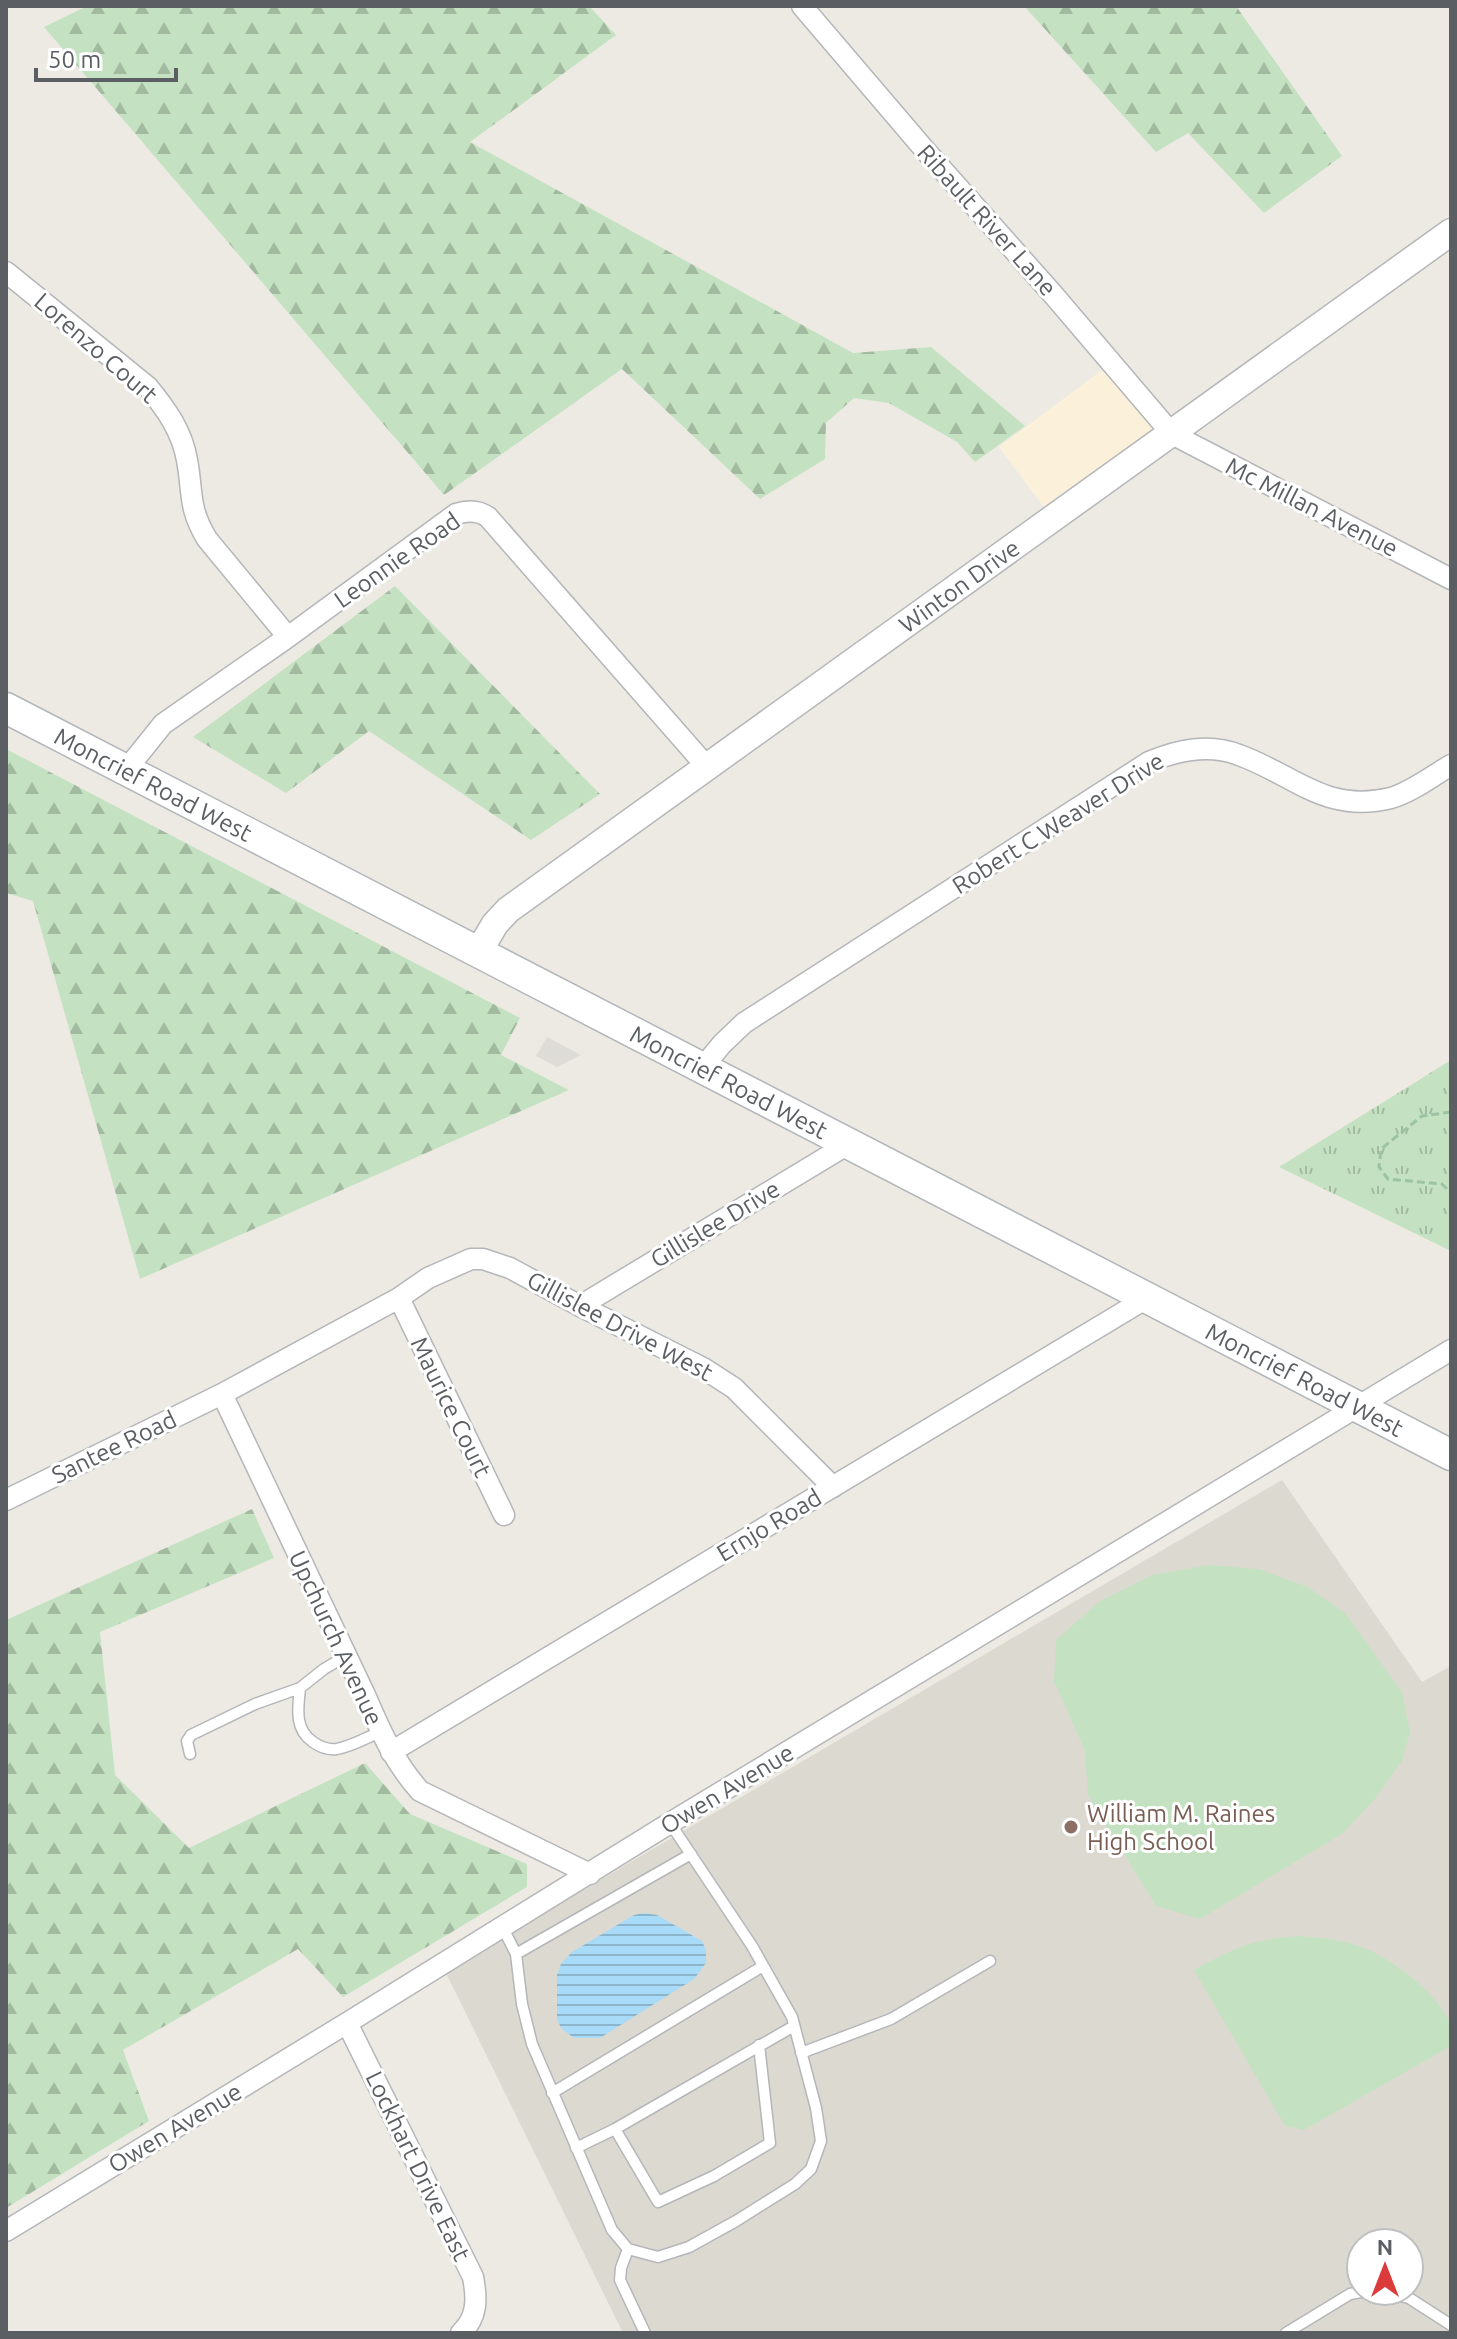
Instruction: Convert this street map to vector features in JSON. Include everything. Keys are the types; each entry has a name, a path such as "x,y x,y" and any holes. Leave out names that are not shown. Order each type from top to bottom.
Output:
{"main road":[{"name":"Moncrief Road West","path":"6,708 1451,1455"}],"street":[{"name":"Ribault River Lane","path":"802,6 1172,434"},
{"name":"Winton Drive","path":"479,951 495,924 508,910 1451,232"},
{"name":"Lorenzo Court","path":"6,272 148,387 163,405 183,442 190,495 198,526 288,637"},
{"name":"Mc Millan Avenue","path":"1172,434 1451,579"},
{"name":"Leonnie Road","path":"126,770 163,724 456,514 465,511 488,517 708,768"},
{"name":"Robert C Weaver Drive","path":"703,1067 744,1023 1149,762 1174,752 1218,750 1239,754 1323,796 1356,801 1392,797 1409,791 1451,765"},
{"name":"Gillislee Drive","path":"580,1306 850,1143"},
{"name":"Gillislee Drive West","path":"399,1298 428,1278 471,1259 483,1259 510,1268 703,1368 734,1388 833,1487"},
{"path":"222,1394 399,1298"},
{"name":"Maurice Court","path":"399,1298 504,1515"},
{"name":"Ernjo Road","path":"391,1752 1147,1298"},
{"name":"Owen Avenue","path":"6,2231 670,1823 1451,1350"},
{"name":"Santee Road","path":"6,1500 222,1394"},
{"name":"Upchurch Avenue","path":"222,1394 380,1732 405,1774 420,1791 590,1874"},
{"name":"Lockhart Drive East","path":"347,2023 473,2277 475,2312 461,2333"}],"lane":[{"path":"190,1754 187,1741 191,1735 255,1704 300,1688 346,1656"},
{"path":"300,1688 299,1725 307,1737 320,1746 334,1750 380,1732"},
{"path":"503,1928 516,1954 522,2004 532,2044 612,2230 628,2249 658,2257 689,2247 795,2184 811,2169 821,2141 816,2108 792,2017 752,1946 670,1823"},
{"path":"516,1954 691,1854"},
{"path":"801,2053 891,2019 990,1961"},
{"path":"552,2093 763,1966"},
{"path":"576,2148 615,2129 794,2026"},
{"path":"615,2129 658,2202 714,2176 770,2143 759,2045"},
{"path":"628,2249 620,2280 645,2333"},
{"path":"1286,2333 1345,2297"},
{"path":"1423,2307 1451,2325"}],"path":[{"path":"1451,1112 1422,1116 1408,1126 1381,1149 1379,1167 1388,1179 1442,1184 1451,1193"}],"shaded area":[{"path":"1106,367 1158,431 1046,510 999,447"},
{"path":"547,1037 581,1055 557,1067 536,1056"},
{"name":"William M. Raines High School","path":"1282,1480 1422,1682 1451,1666 1451,2333 623,2333 445,1971"}],"green space":[{"path":"87,6 589,6 616,35 470,142 853,353 931,347 1025,426 975,462 957,442 889,403 854,398 826,423 825,459 760,499 622,369 444,495 44,27"},
{"path":"1024,6 1236,6 1342,156 1264,213 1188,133 1156,152"},
{"path":"395,586 600,794 531,840 369,731 286,793 193,737"},
{"path":"6,749 520,1018 501,1055 569,1090 140,1279 33,901 6,893"},
{"path":"1451,1060 1451,1251 1279,1167"},
{"path":"252,1509 274,1558 100,1632 115,1775 189,1848 365,1763 410,1814 527,1864 527,1887 343,1997 298,1949 123,2050 149,2121 6,2208 6,1620"},
{"path":"1209,1565 1258,1569 1308,1587 1345,1613 1402,1692 1410,1732 1402,1761 1374,1800 1342,1834 1200,1919 1156,1906 1088,1795 1085,1751 1054,1681 1056,1640 1100,1601 1152,1575"},
{"path":"1300,1936 1350,1943 1390,1961 1435,2000 1449,2021 1452,2033 1451,2046 1304,2130 1285,2126 1194,1970 1245,1946 1269,1939"}],"water":[{"path":"634,1915 657,1915 702,1941 706,1963 694,1979 600,2038 574,2038 561,2028 557,2019 557,1975 561,1964 572,1952"}],"place":[{"name":"William M. Raines High School","path":"1071,1827"}]}
